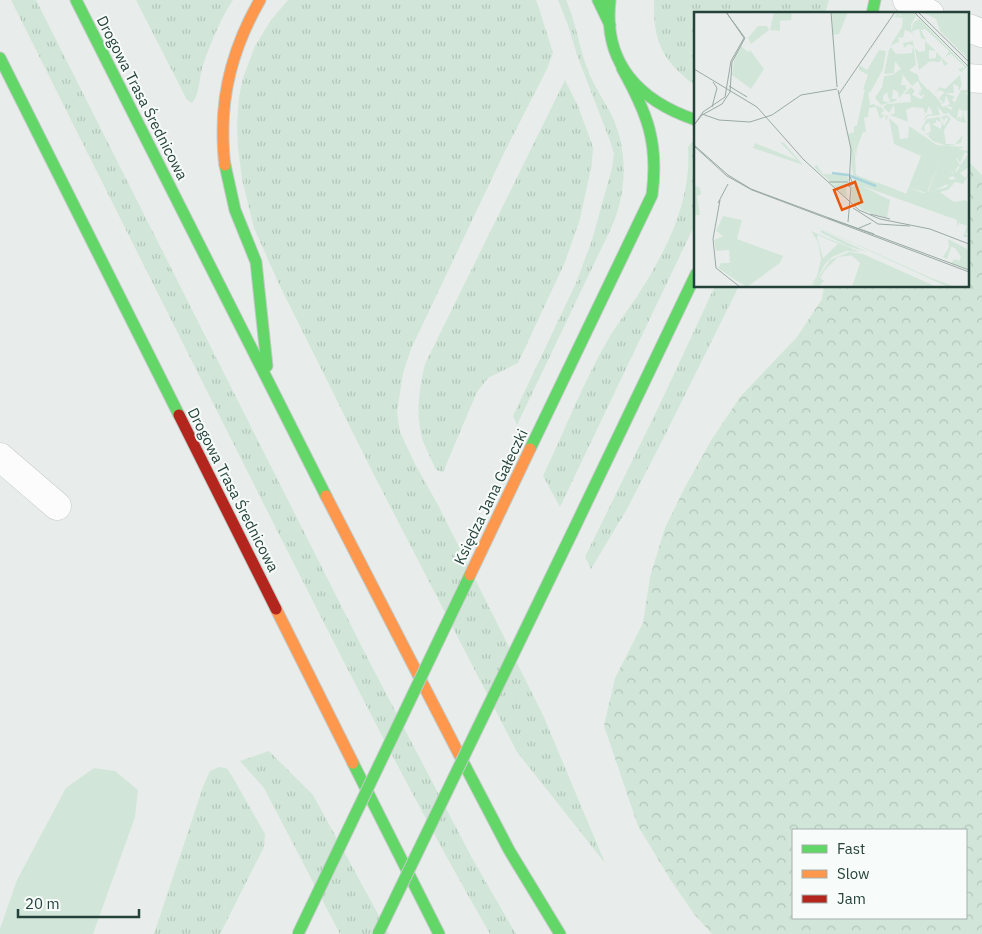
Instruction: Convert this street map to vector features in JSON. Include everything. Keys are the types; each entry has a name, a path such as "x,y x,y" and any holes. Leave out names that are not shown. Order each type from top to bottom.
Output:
{"main road":[{"name":"Drogowa Trasa Średnicowa","path":"76,0 377,598 509,850 560,934"},
{"path":"260,0 237,47 227,83 223,120 223,155 235,210 256,262 269,385"},
{"path":"598,0 610,25"},
{"path":"610,0 610,25 616,54 622,68 636,84 653,98 671,110 694,119"},
{"name":"Drogowa Trasa Średnicowa","path":"0,58 439,934"},
{"name":"Księdza Jana Gałeczki","path":"298,934 652,195 655,175 655,154 652,134 645,111 622,68"},
{"path":"378,934 694,278"}],"street":[{"path":"907,0 927,12"},
{"path":"970,29 982,33"},
{"path":"0,457 57,506"}],"green space":[{"path":"11,0 36,0 368,659 472,858 516,934 490,934 437,840 288,552"},
{"path":"136,0 233,0 209,48 197,95 192,103 187,100"},
{"path":"288,0 536,0 538,5 553,53 547,69 505,151 411,349 403,373 397,412 400,432 415,464 438,505 543,715 605,863 517,752 373,473 278,282 254,228 242,179 238,148 239,97 243,78 255,46 271,20"},
{"path":"558,0 566,0 567,2 589,74 617,129 623,156 623,184 618,211 613,224 517,425 513,416 576,283 592,240 612,168 614,154"},
{"path":"654,0 829,0 826,12 694,12 694,84 675,68 662,49 655,28"},
{"path":"565,80 578,106 593,147 592,163 580,219 565,262 518,363 488,378 477,392 443,472 436,470 423,441 419,422 421,383 425,364"},
{"path":"694,142 694,226 560,507 543,476 601,353 613,331 647,281 666,245 681,207 686,187 688,147"},
{"path":"970,163 982,175 982,934 712,934 694,914 670,879 638,826 604,726 615,678 643,623 650,577 665,528 685,487 712,439 740,397 797,337 822,299 824,288 970,288"},
{"path":"714,288 738,288 627,509 591,569 585,557"},
{"path":"269,751 313,795 389,934 340,934 264,788 240,761"},
{"path":"219,767 226,768 232,776 265,834 264,847 220,934 154,934 204,784 210,771"},
{"path":"94,768 115,771 138,790 135,817 93,934 0,934 0,929 17,880 66,788"}],"traffic: fast":[{"path":"76,0 326,496"},
{"path":"598,0 610,25"},
{"path":"872,12 875,0"},
{"path":"610,1 609,23 612,43 619,61 629,77 658,102 694,119"},
{"path":"0,58 179,415"},
{"path":"530,449 652,195 654,159 649,128 638,99 622,68"},
{"path":"225,165 235,210 256,262 267,366"},
{"path":"572,533 694,278"},
{"path":"378,934 572,533"},
{"path":"298,934 470,575"},
{"path":"462,760 509,850 560,934"},
{"path":"353,763 439,934"}],"traffic: slow":[{"path":"225,165 223,143 224,113 229,79 238,46 260,0"},
{"path":"470,575 530,449"},
{"path":"326,496 462,760"},
{"path":"276,609 353,763"}],"traffic: jam":[{"path":"179,415 276,609"}]}
